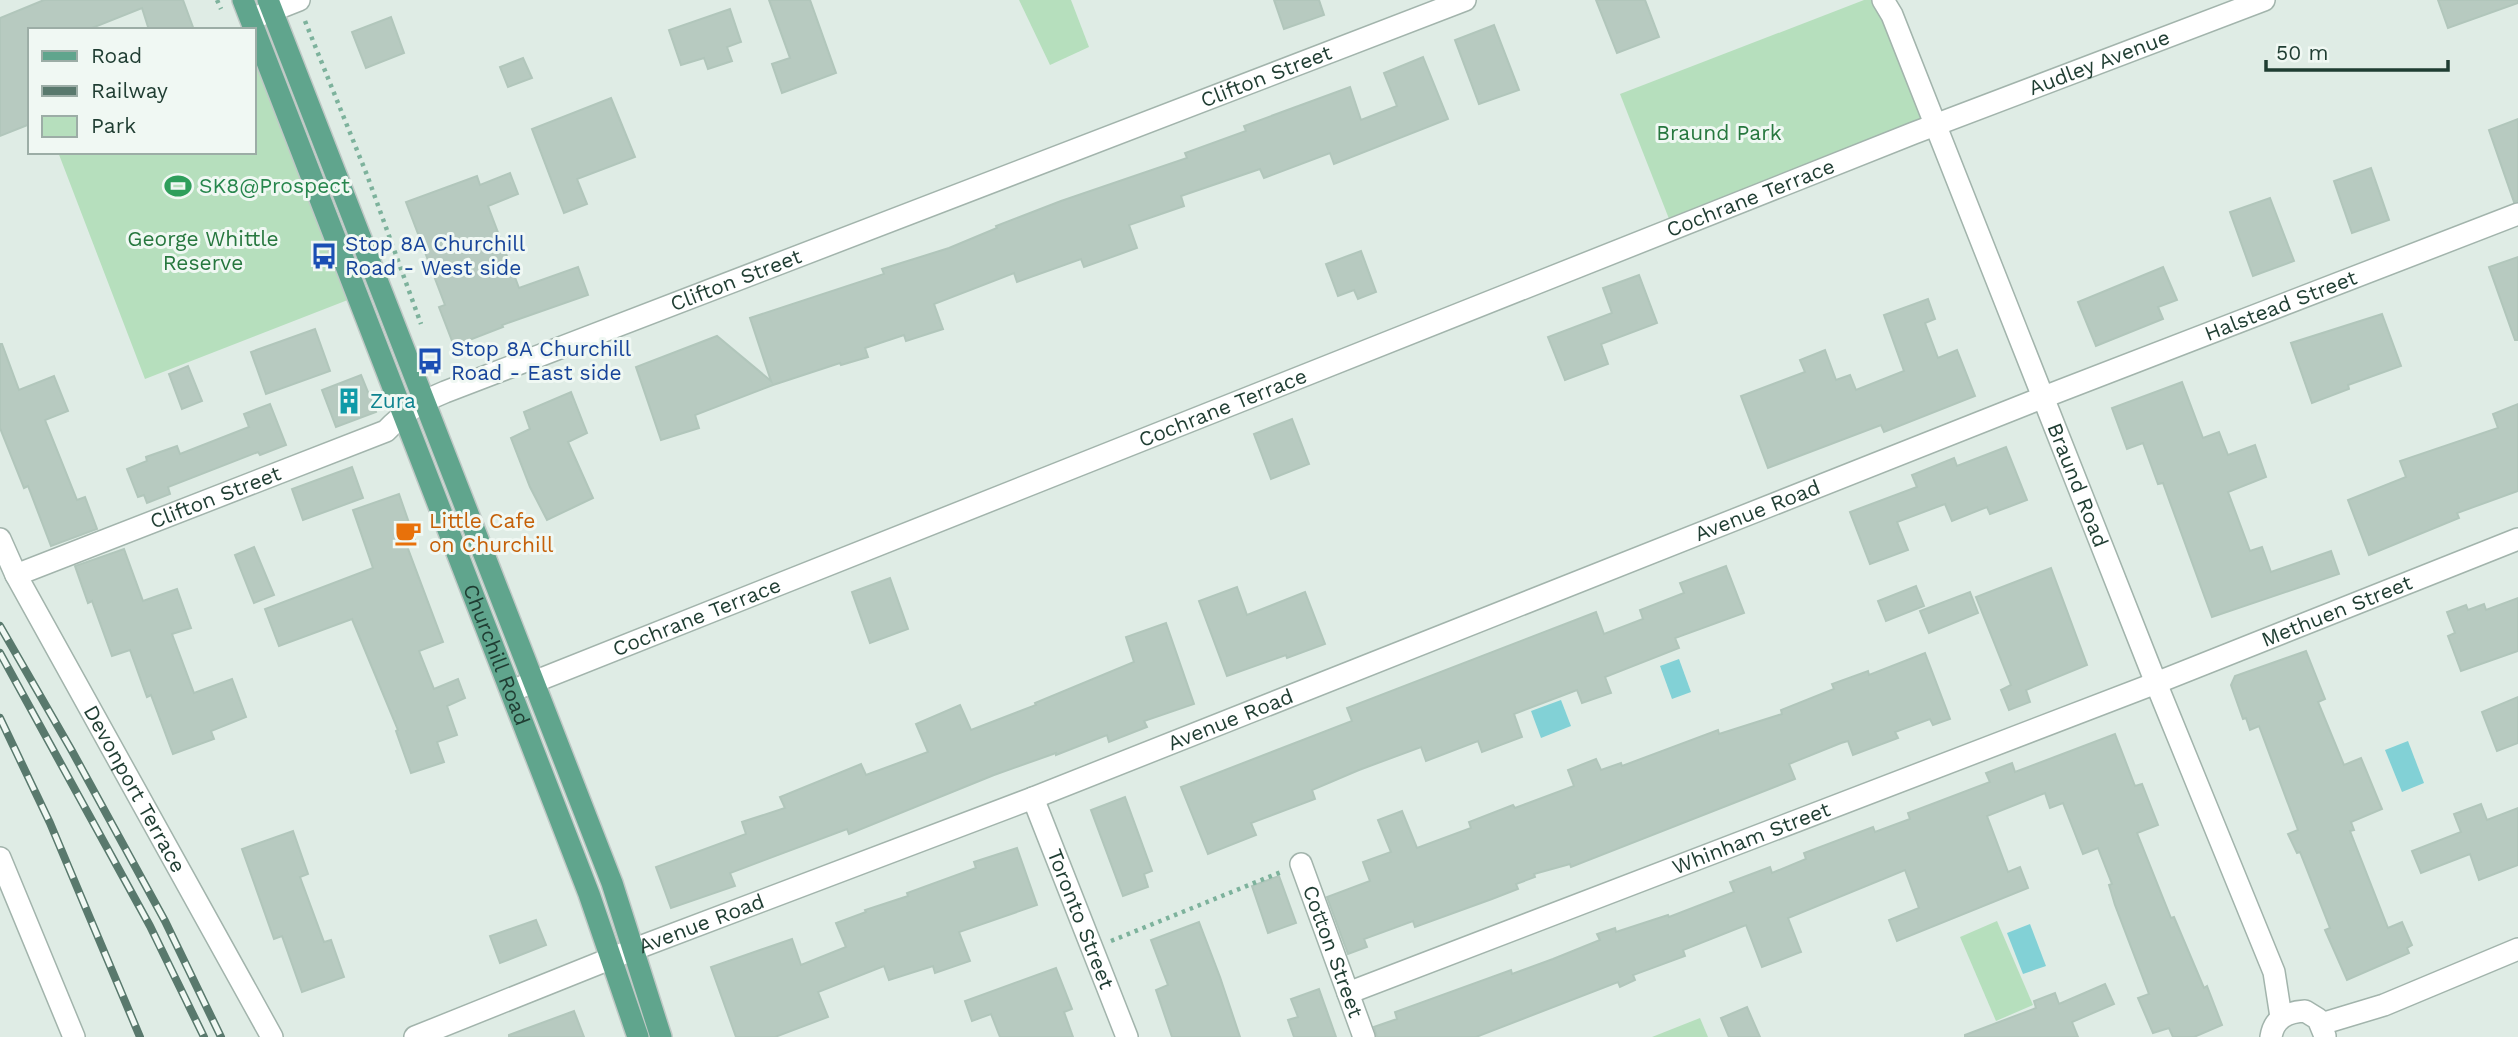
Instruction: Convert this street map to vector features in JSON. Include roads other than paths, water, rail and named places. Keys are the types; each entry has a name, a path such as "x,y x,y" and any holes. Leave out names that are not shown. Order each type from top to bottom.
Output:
{"main road":[{"name":"Churchill Road","path":"270,5 612,883 638,1037"},
{"name":"Churchill Road","path":"247,10 254,28"},
{"name":"Churchill Road","path":"256,33 510,691 661,1037"}],"street":[{"name":"Clifton Street","path":"16,575 386,431 403,413 423,401 1465,0"},
{"name":"Braund Road","path":"1882,0 1892,15 2156,683 2274,972 2321,1027"},
{"name":"Audley Avenue","path":"1935,125 2264,0"},
{"path":"247,10 270,5 302,10"},
{"name":"Cochrane Terrace","path":"510,691 1935,125"},
{"name":"Halstead Street","path":"2043,397 2518,214"},
{"name":"Avenue Road","path":"415,1037 623,954 1034,798 2043,397"},
{"name":"Devonport Terrace","path":"0,539 16,575 272,1037"},
{"name":"Methuen Street","path":"2156,683 2518,539"},
{"name":"Whinham Street","path":"1348,993 2156,683"},
{"name":"Toronto Street","path":"1034,798 1127,1037"},
{"path":"0,858 74,1037"},
{"name":"Cotton Street","path":"1301,864 1364,1037"},
{"path":"2273,1032 2289,1013 2321,1027 2384,1005 2518,949"},
{"name":"Braund Road","path":"2273,1032 2274,972"}],"water":[{"path":"1679,659 1691,692 1672,699 1660,666"},
{"path":"1561,700 1571,726 1541,738 1531,711"},
{"path":"2408,741 2424,783 2402,792 2385,750"},
{"path":"2030,924 2046,966 2023,974 2007,933"}],"railway":[{"path":"0,626 165,921 221,1037"},
{"path":"0,653 150,926 204,1037"},
{"path":"0,718 50,823 140,1037"}],"place":[{"name":"SK8@Prospect","path":"178,186"},
{"name":"Stop 8A Churchill Road - West side","path":"324,256"},
{"name":"Stop 8A Churchill Road - East side","path":"430,361"},
{"name":"Zura","path":"349,401"},
{"name":"Little Cafe on Churchill","path":"408,533"}],"park label":[{"name":"Braund Park","path":"1719,133"},
{"name":"George Whittle Reserve","path":"203,251"}]}
